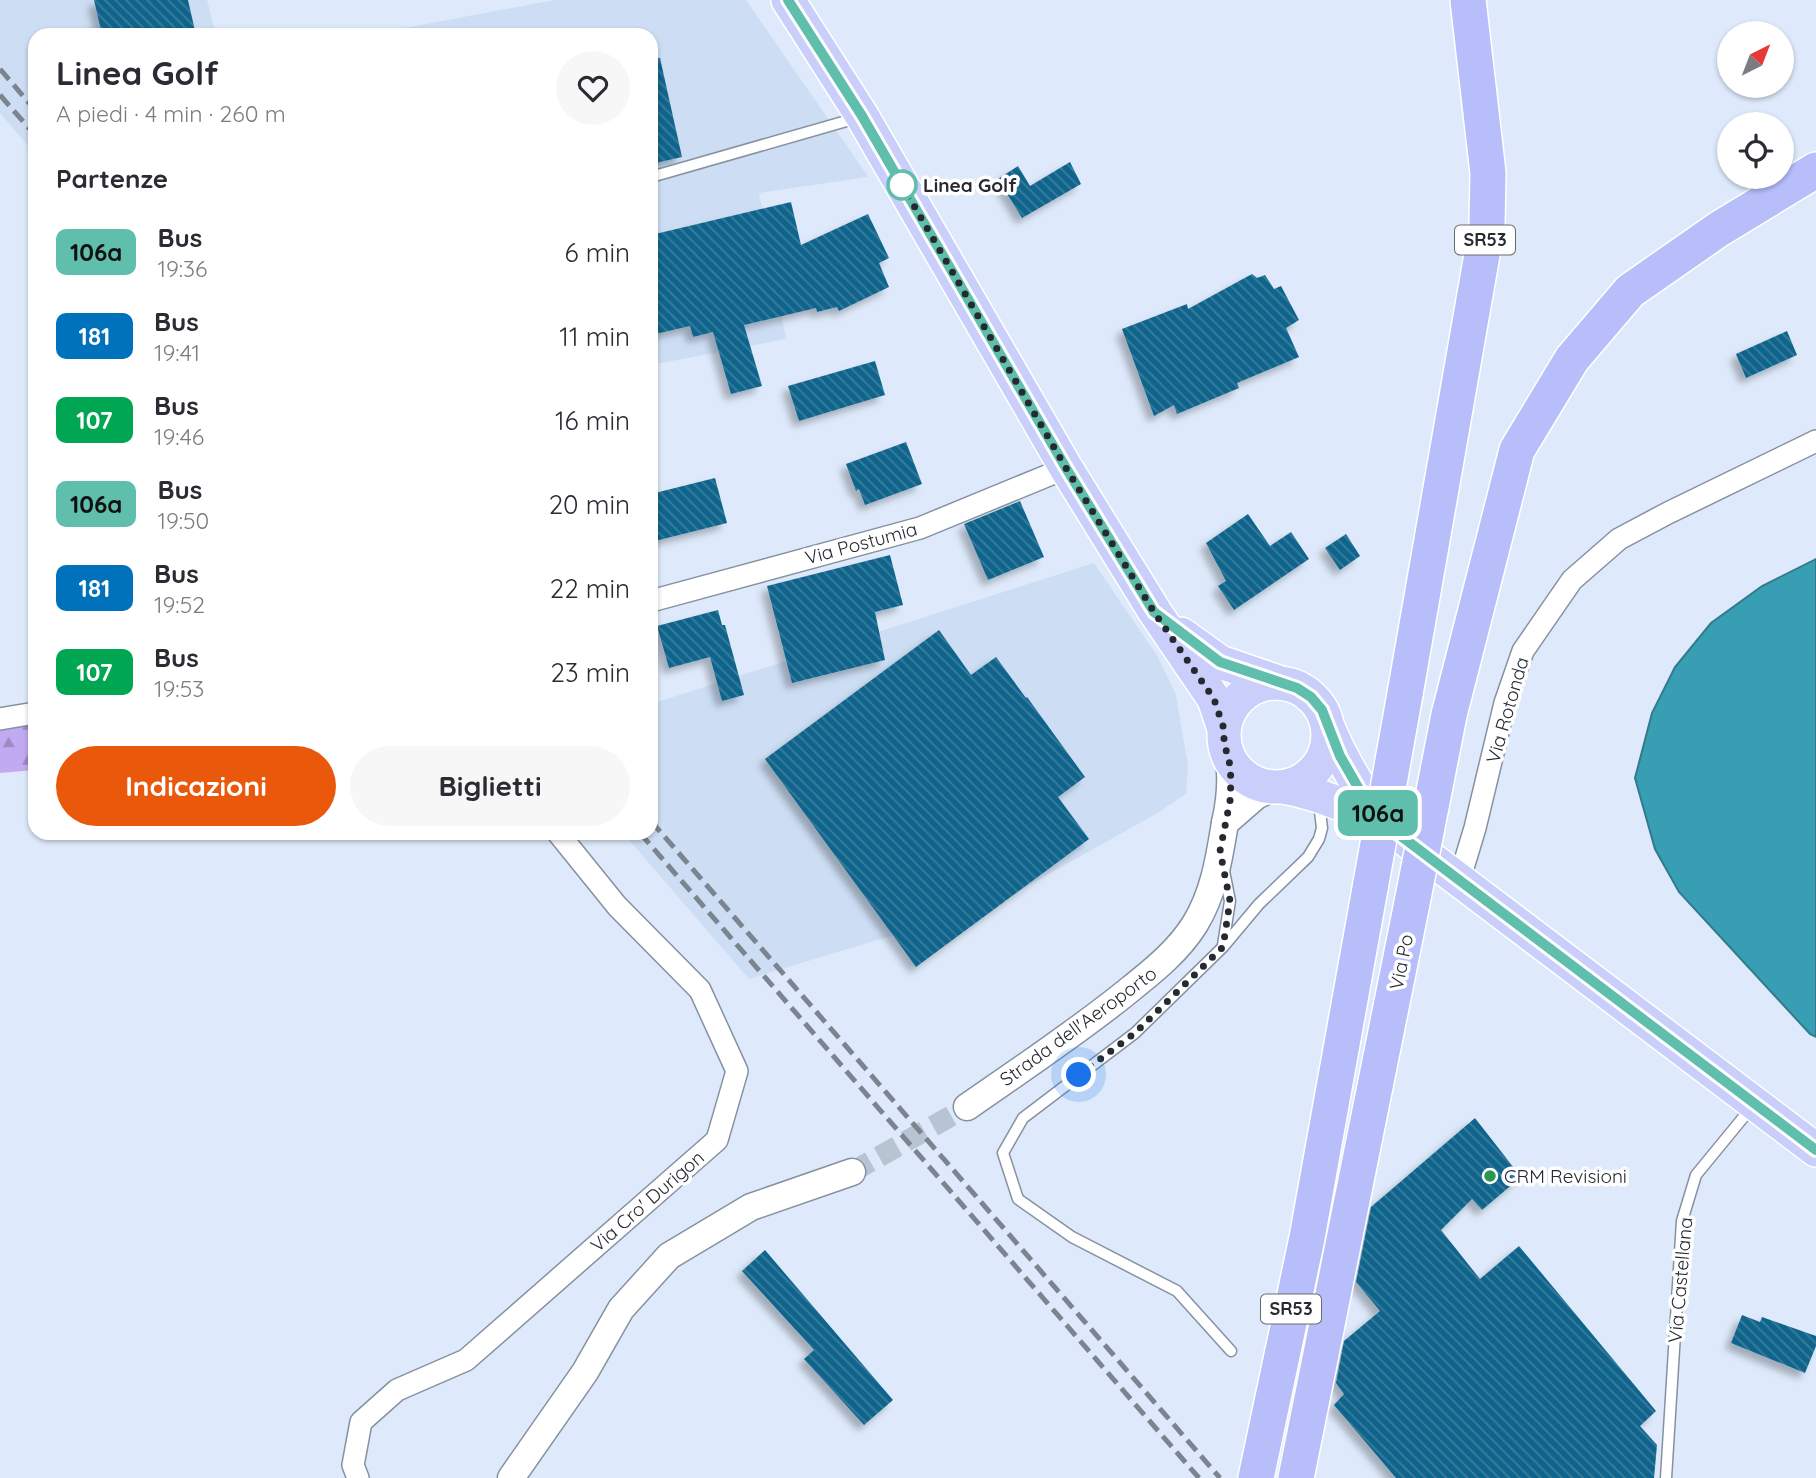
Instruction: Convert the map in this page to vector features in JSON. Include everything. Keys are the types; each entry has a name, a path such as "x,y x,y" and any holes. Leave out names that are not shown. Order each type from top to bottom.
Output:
{"highway":[{"name":"SR53","path":"1256,1478 1307,1238 1487,226 1488,173 1468,0"},
{"name":"Via Po","path":"1296,1478 1450,715 1517,450 1572,359 1630,292 1719,229 1816,170"}],"main road":[{"path":"788,0 862,116 1066,468 1154,612 1214,699 1226,744 1237,771 1250,781 1345,804 1389,827 1816,1150"},
{"path":"1154,612 1220,662 1297,688 1311,697 1322,710 1340,756 1359,789 1389,827"},
{"path":"1226,744 1228,713 1236,701 1249,690 1265,684 1281,683"},
{"path":"1289,789 1314,771 1323,758 1327,725"}],"street":[{"name":"Via Rotonda","path":"1459,881 1475,828 1505,703 1523,651 1572,580 1619,539 1816,441"},
{"name":"Via Postumia","path":"658,599 920,528 1066,468"},
{"path":"0,719 28,714"},
{"name":"Strada dell'Aeroporto","path":"967,1107 1088,1023 1159,967 1194,926 1215,880 1230,801 1226,744"},
{"path":"1224,823 1243,805 1289,789"},
{"name":"Via Cro' Durigon","path":"358,1478 353,1465 361,1422 397,1390 466,1360 717,1140 737,1070 700,990 617,906 564,840"},
{"path":"511,1478 585,1372 621,1309 669,1256 751,1207 852,1172"}],"lane":[{"path":"658,175 862,116"},
{"path":"1231,1351 1177,1291 1072,1237 1018,1199 1003,1153 1023,1118 1135,1033 1223,947 1259,904 1308,858 1319,839 1319,803 1289,789"},
{"path":"1220,851 1230,901 1223,947"},
{"name":"Via Castellana","path":"1666,1478 1682,1222 1696,1175 1754,1104"}],"shaded area":[{"path":"0,0 207,0 214,28 28,28 28,146 0,113"},
{"path":"554,0 746,0 868,177 759,193 786,339 658,364 658,28 405,28"},
{"path":"1094,563 1158,657 1176,695 1188,765 1186,794 1156,814 993,905 749,979 629,840 658,840 658,702"}],"green space":[{"path":"28,714 28,771 0,773 0,718"}],"water":[{"path":"1816,559 1816,1037 1810,1034 1679,892 1655,849 1635,778 1652,713 1675,667 1711,623 1762,586"}],"building":[{"path":"94,0 188,0 194,28 100,28"},
{"path":"658,58 682,157 658,162"},
{"path":"1070,162 1081,184 1022,218 998,179 1018,166 1030,186"},
{"path":"791,202 801,245 868,214 889,258 879,263 889,287 839,311 837,307 817,312 816,308 744,325 762,386 731,394 713,332 693,337 690,326 658,333 658,233"},
{"path":"1252,274 1257,278 1265,275 1274,289 1281,286 1299,320 1286,328 1299,357 1237,383 1239,388 1177,414 1174,405 1154,416 1122,329 1187,304 1188,309"},
{"path":"1787,331 1797,355 1746,378 1736,354"},
{"path":"875,361 885,395 799,421 788,386"},
{"path":"906,442 922,484 865,505 859,489 856,491 846,464"},
{"path":"715,478 727,523 658,540 658,492"},
{"path":"1020,501 1044,557 988,580 964,524"},
{"path":"1248,514 1270,546 1291,532 1309,559 1234,610 1218,586 1226,581 1206,543"},
{"path":"1346,534 1360,556 1340,570 1325,548"},
{"path":"890,555 903,605 875,612 885,660 792,683 767,586"},
{"path":"718,610 722,625 725,625 744,695 722,701 710,657 669,668 658,626"},
{"path":"939,630 971,675 996,657 1085,777 1058,797 1089,839 916,967 765,759"},
{"path":"1475,1118 1521,1177 1482,1210 1472,1199 1441,1230 1480,1279 1519,1246 1656,1411 1640,1426 1657,1445 1654,1478 1396,1478 1334,1405 1344,1394 1336,1383 1344,1341 1380,1311 1356,1282 1371,1207"},
{"path":"765,1250 893,1400 864,1425 804,1359 814,1350 742,1271"},
{"path":"1742,1315 1760,1322 1762,1317 1816,1336 1816,1346 1805,1373 1731,1343"}],"tunnel":[{"path":"852,1172 967,1107"}],"railway":[{"path":"0,69 28,102"},
{"path":"0,95 28,127"},
{"path":"658,829 1220,1478"},
{"path":"646,840 1199,1478"}],"bus line":[{"name":"106a","path":"788,0 862,116 1066,468 1154,612 1220,662 1297,688 1311,697 1322,710 1340,756 1359,789 1389,827 1816,1150"}],"place":[{"name":"Linea Golf","path":"902,185"},
{"name":"CRM Revisioni","path":"1490,1176"}],"route":[{"path":"902,185 1066,468 1154,612 1214,699 1224,729 1231,779 1230,801 1220,851 1230,901 1223,947 1135,1033 1079,1075"}]}
